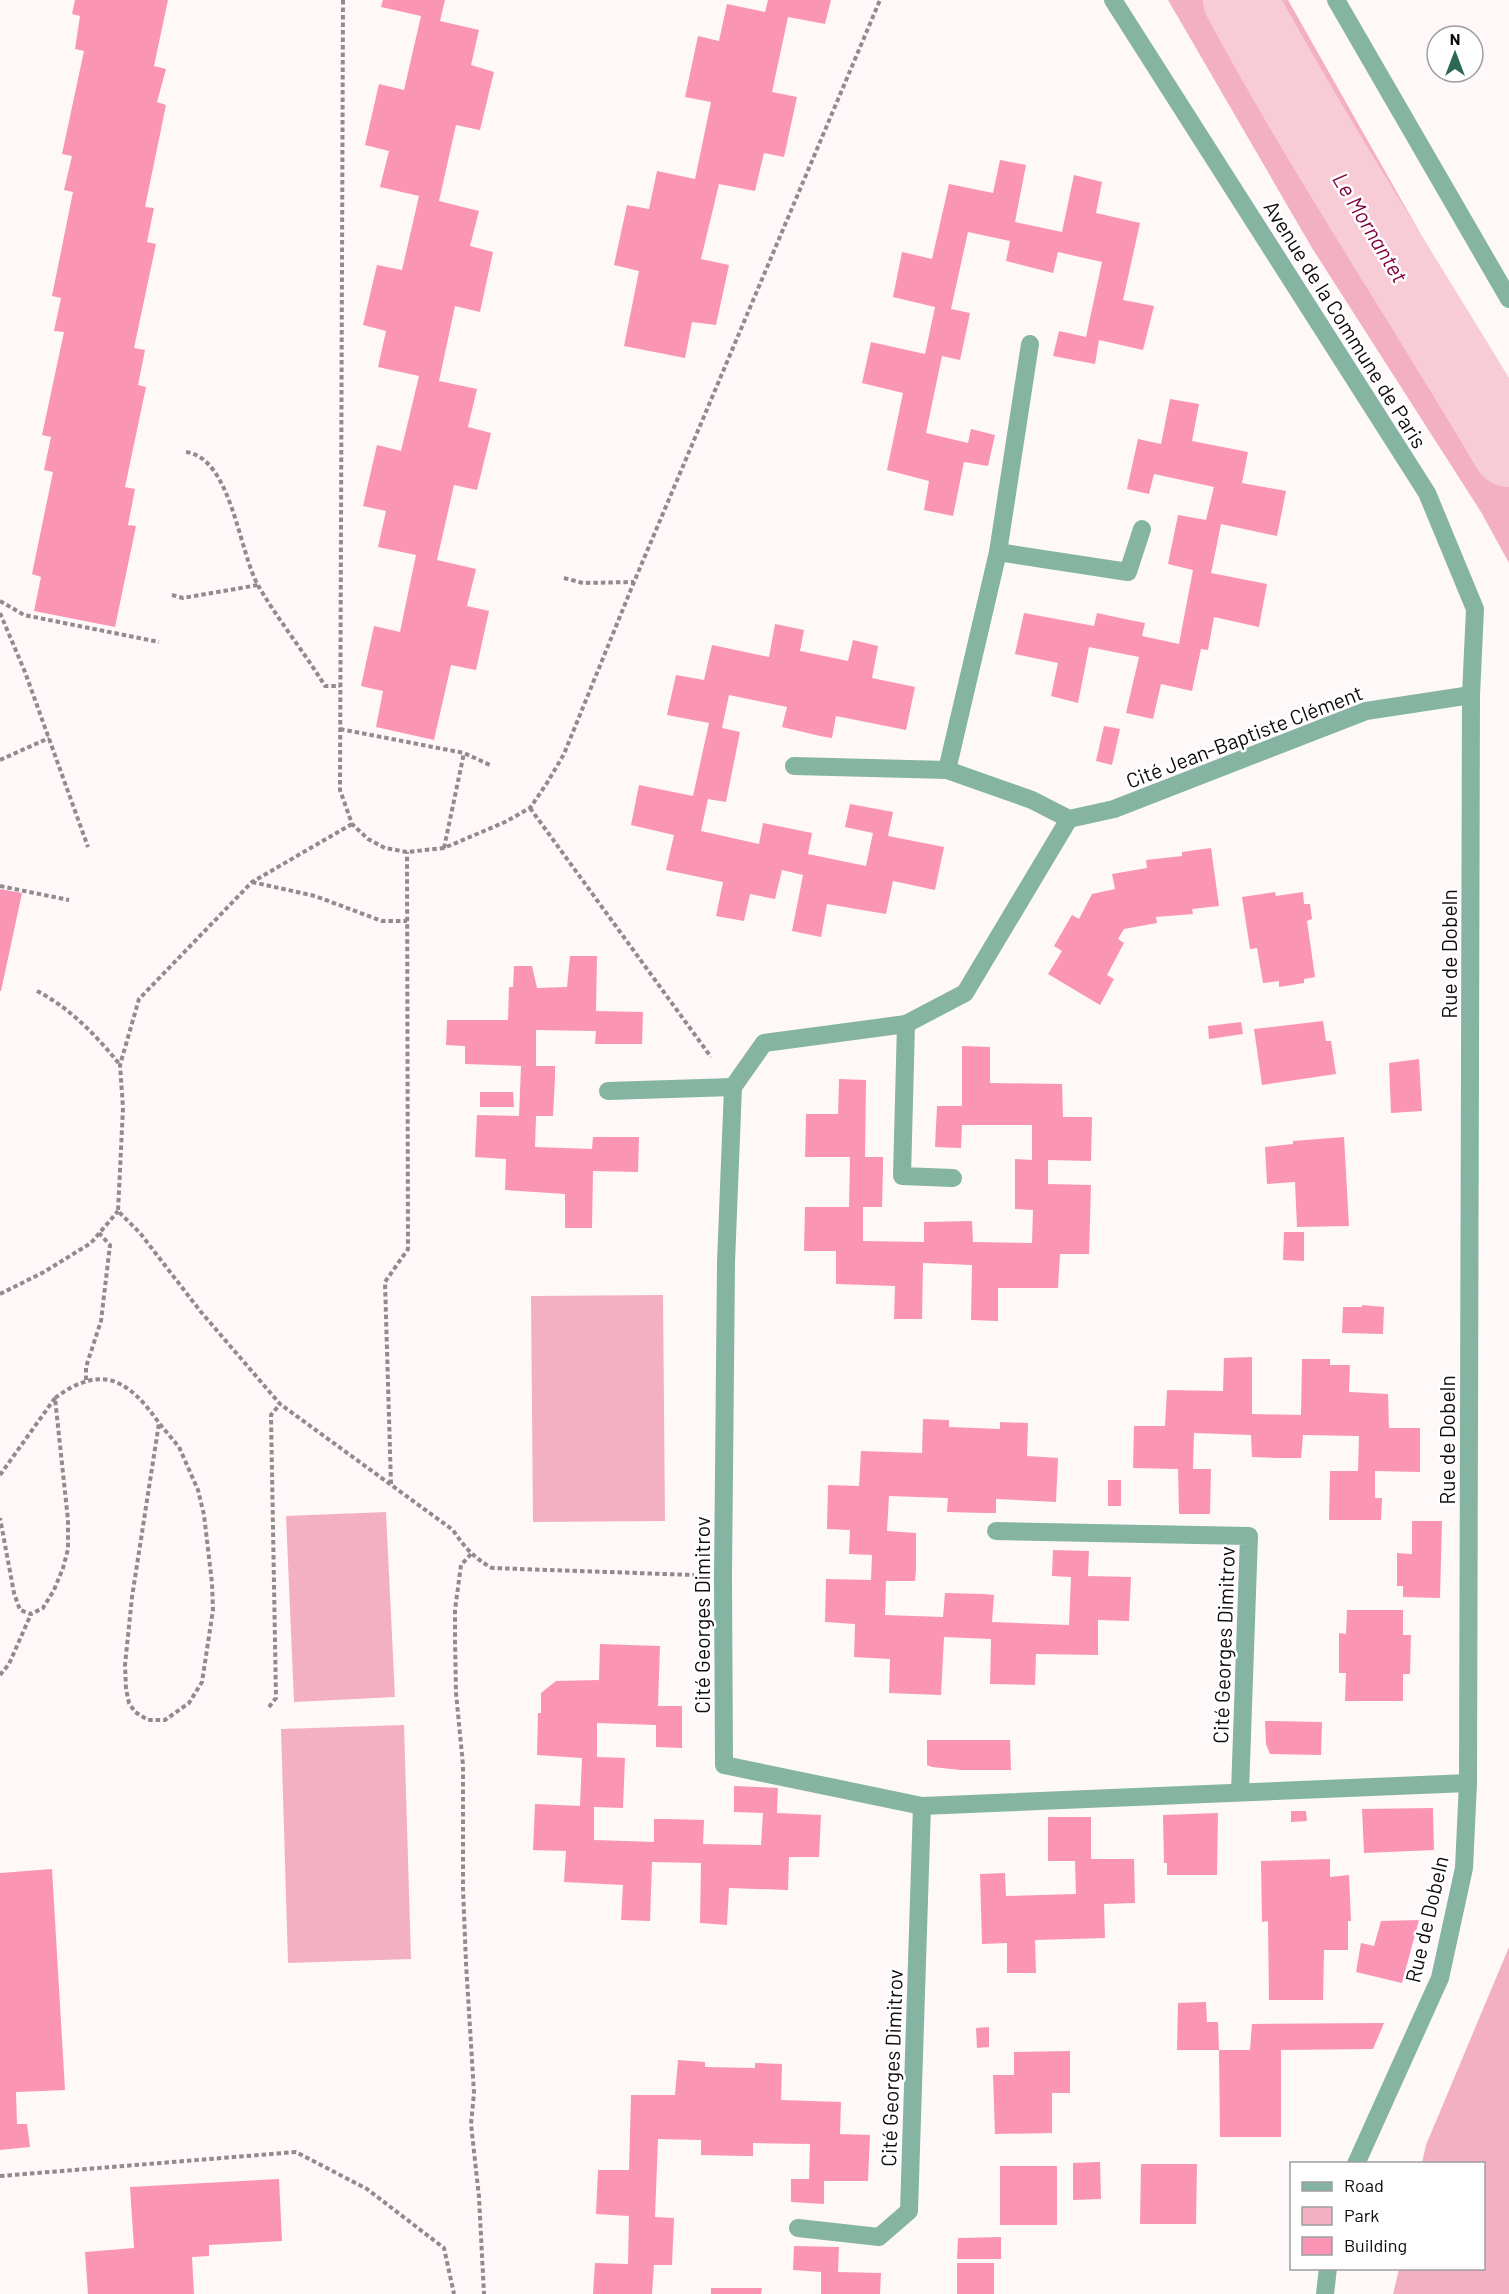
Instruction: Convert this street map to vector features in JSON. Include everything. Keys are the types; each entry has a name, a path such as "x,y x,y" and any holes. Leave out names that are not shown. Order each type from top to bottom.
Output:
{"street":[{"name":"Avenue de la Commune de Paris","path":"1113,0 1427,493 1475,609 1471,695"},
{"path":"1336,0 1509,299"},
{"path":"947,770 998,552 1030,344"},
{"path":"998,552 1128,572 1142,529"},
{"name":"Cité Jean-Baptiste Clément","path":"1069,819 1114,808 1366,711 1471,695"},
{"name":"Rue de Dobeln","path":"1356,2162 1440,1978 1464,1868 1468,1783 1471,695"},
{"path":"608,1091 733,1087 765,1043 906,1024 965,993 1069,819 1032,800 947,770 794,766"},
{"path":"906,1024 902,1176 952,1178"},
{"name":"Cité Georges Dimitrov","path":"733,1087 726,1262 724,1766 922,1806 1468,1783"},
{"name":"Cité Georges Dimitrov","path":"996,1531 1249,1536 1240,1792"},
{"name":"Cité Georges Dimitrov","path":"798,2228 879,2236 909,2211 922,1806"},
{"path":"1325,2294 1328,2270"}],"path":[{"path":"343,0 340,790 352,824 369,839 385,848 407,852 444,848 505,822 530,808 564,754 634,582 880,0"},
{"path":"186,452 198,454 212,467 222,485 258,585 325,686 340,686"},
{"path":"564,578 583,583 634,582"},
{"path":"172,595 183,598 258,585"},
{"path":"0,601 24,615 159,642"},
{"path":"0,613 49,738 88,847"},
{"path":"340,729 464,753 490,765"},
{"path":"0,759 49,738"},
{"path":"444,848 464,753"},
{"path":"530,808 733,1087"},
{"path":"0,1294 44,1272 91,1243 118,1211 123,1108 120,1065 139,999 252,882 352,824"},
{"path":"391,1485 385,1282 408,1249 407,852"},
{"path":"252,882 315,896 382,921 407,921"},
{"path":"0,886 69,900"},
{"path":"37,991 53,999 87,1027 120,1065"},
{"path":"118,1211 140,1233 201,1312 280,1404 453,1530 471,1554 492,1568 723,1576"},
{"path":"86,1380 86,1367 101,1321 108,1269 110,1245 99,1233"},
{"path":"0,1475 55,1398 72,1385 86,1380 104,1379 118,1382 131,1390 180,1447 198,1490 207,1536 213,1601 202,1682 189,1703 165,1720 148,1720 135,1712 129,1703 124,1665 159,1423"},
{"path":"0,1675 9,1664 31,1614 43,1608 54,1590 68,1549 68,1521 55,1398"},
{"path":"269,1707 276,1698 271,1414 280,1404"},
{"path":"0,1518 14,1593 20,1610 31,1614"},
{"path":"471,1554 461,1565 455,1610 455,1639 456,1693 463,1765 463,1888 474,2093 471,2124 479,2197 483,2294"},
{"path":"0,2176 296,2152 367,2189 444,2248 454,2294"}],"green space":[{"path":"1168,0 1288,0 1509,390 1509,563 1481,512 1312,248"},
{"path":"663,1295 665,1521 533,1522 531,1296"},
{"path":"386,1512 395,1697 294,1702 286,1516"},
{"path":"404,1725 411,1959 288,1963 281,1729"},
{"path":"1509,1947 1509,2294 1393,2294 1399,2270 1485,2270 1485,2162 1422,2162 1426,2145"}],"building":[{"path":"75,0 168,0 154,66 166,69 157,102 166,105 145,207 154,208 147,242 156,244 134,348 145,350 138,385 146,387 125,487 135,489 128,525 136,526 115,627 34,611 41,577 32,574 53,472 44,470 51,437 42,435 64,332 54,331 61,298 52,296 73,192 64,190 72,156 62,154 84,51 75,49 80,16 72,14"},
{"path":"383,0 445,0 440,21 479,30 471,65 494,72 480,130 456,125 439,201 479,211 470,246 493,252 480,312 455,306 439,381 477,389 468,427 491,433 477,490 454,485 437,560 476,569 467,606 489,611 476,670 451,665 434,740 376,727 383,691 361,686 374,626 400,632 416,555 378,547 386,511 363,506 377,445 401,451 419,376 378,367 386,331 363,325 377,265 402,270 419,196 380,187 389,151 365,145 379,84 404,90 421,16 381,7"},
{"path":"768,0 831,0 825,24 788,17 772,92 797,97 784,157 764,153 755,191 719,184 701,259 729,265 716,325 692,322 685,358 624,346 639,271 614,265 627,205 649,209 657,171 695,179 711,102 685,97 698,36 719,41 727,4 765,12"},
{"path":"1000,160 1026,165 1015,222 1062,232 1074,175 1102,182 1096,213 1140,223 1123,300 1154,306 1143,350 1099,340 1095,364 1053,356 1059,331 1086,337 1102,262 1058,252 1053,273 1006,261 1010,241 968,232 951,309 970,313 965,337 960,360 942,356 926,433 968,443 971,429 995,435 988,466 964,462 953,516 924,510 929,481 887,470 903,393 862,383 871,342 925,354 935,307 893,297 902,252 932,259 949,184 993,193"},
{"path":"1170,399 1199,404 1192,441 1248,452 1242,483 1286,491 1277,536 1221,524 1211,573 1267,584 1259,627 1214,617 1208,650 1201,649 1192,691 1161,684 1153,719 1126,713 1139,657 1089,647 1078,703 1051,696 1058,663 1015,654 1024,613 1094,626 1097,613 1145,623 1142,636 1179,644 1193,570 1168,564 1178,515 1206,520 1214,487 1154,474 1149,494 1127,489 1138,439 1161,444"},
{"path":"775,624 804,630 800,651 848,661 853,640 878,646 872,678 915,687 906,730 836,716 832,738 820,736 782,727 787,707 729,695 722,728 740,732 726,802 708,799 701,831 759,844 763,823 812,833 808,854 866,866 873,833 845,827 850,804 893,812 888,836 944,847 935,890 893,881 886,914 827,904 821,937 792,931 803,875 782,870 775,899 750,894 744,921 716,916 723,882 666,870 674,835 631,825 639,785 693,796 709,723 667,715 676,675 704,680 712,645 769,657"},
{"path":"1104,726 1120,729 1112,765 1096,761"},
{"path":"1211,848 1219,906 1192,909 1193,914 1156,917 1157,923 1124,929 1118,939 1124,943 1107,975 1114,979 1100,1005 1048,974 1062,951 1054,946 1072,915 1079,919 1092,894 1115,889 1112,874 1147,868 1146,860 1182,856 1182,852"},
{"path":"0,889 22,893 1,991 0,991"},
{"path":"1275,892 1276,896 1303,892 1304,904 1310,904 1312,919 1307,921 1315,977 1304,979 1304,983 1279,987 1279,981 1263,983 1257,948 1250,949 1242,897"},
{"path":"570,956 597,956 596,1011 643,1012 642,1044 595,1044 596,1031 536,1030 536,1066 555,1066 555,1078 553,1116 536,1116 535,1147 592,1149 593,1137 639,1137 638,1172 593,1171 592,1228 565,1228 565,1194 505,1190 506,1159 475,1157 477,1115 519,1116 521,1066 465,1064 465,1046 446,1045 447,1020 508,1020 509,987 513,987 514,966 532,966 537,988 567,987"},
{"path":"1323,1021 1326,1041 1331,1041 1336,1074 1262,1085 1254,1029"},
{"path":"1241,1022 1243,1034 1209,1039 1208,1026"},
{"path":"962,1046 990,1047 990,1083 1062,1084 1063,1117 1092,1117 1091,1161 1048,1160 1048,1184 1091,1185 1089,1254 1060,1254 1058,1288 998,1288 998,1321 971,1320 972,1265 923,1263 922,1319 894,1319 895,1286 836,1284 836,1251 804,1251 805,1207 849,1207 850,1157 805,1157 806,1114 838,1114 839,1079 866,1080 865,1157 883,1157 883,1168 882,1207 863,1207 863,1241 924,1242 924,1222 972,1221 973,1242 1032,1243 1033,1210 1015,1209 1015,1159 1032,1160 1032,1125 962,1125 961,1148 935,1147 937,1106 962,1106"},
{"path":"1419,1059 1422,1111 1391,1113 1389,1063"},
{"path":"480,1092 513,1092 514,1107 480,1107"},
{"path":"1344,1137 1349,1226 1297,1227 1295,1182 1267,1184 1265,1147 1293,1144 1293,1141"},
{"path":"1284,1232 1304,1232 1304,1261 1283,1260"},
{"path":"1362,1305 1384,1307 1383,1334 1342,1333 1343,1307 1362,1307"},
{"path":"1252,1357 1252,1414 1301,1415 1302,1359 1330,1359 1330,1365 1350,1365 1349,1392 1388,1394 1389,1428 1420,1428 1420,1472 1375,1471 1375,1498 1382,1498 1381,1520 1329,1520 1330,1471 1358,1471 1359,1436 1303,1435 1301,1458 1277,1458 1252,1457 1251,1435 1194,1433 1193,1469 1211,1469 1210,1514 1179,1514 1178,1469 1133,1468 1134,1426 1165,1426 1167,1390 1223,1391 1224,1358"},
{"path":"923,1419 949,1420 949,1427 1000,1429 1000,1422 1028,1423 1027,1456 1058,1458 1056,1502 996,1499 996,1513 947,1512 948,1498 889,1496 887,1531 916,1533 916,1570 915,1581 886,1581 885,1615 943,1617 945,1593 984,1594 994,1595 992,1622 1069,1625 1071,1577 1052,1576 1053,1550 1089,1551 1088,1576 1131,1577 1129,1621 1098,1620 1098,1655 1036,1654 1035,1685 990,1684 991,1639 944,1637 941,1695 889,1693 890,1659 854,1657 855,1624 825,1622 826,1579 871,1580 872,1555 849,1554 850,1530 827,1529 828,1485 859,1486 861,1451 922,1453"},
{"path":"1108,1480 1121,1480 1121,1506 1108,1506"},
{"path":"1412,1521 1442,1521 1440,1598 1403,1597 1403,1586 1397,1586 1397,1553 1412,1554"},
{"path":"1347,1610 1403,1610 1403,1635 1411,1635 1410,1674 1403,1674 1403,1701 1345,1701 1346,1673 1339,1673 1339,1633 1346,1634"},
{"path":"600,1644 660,1646 658,1706 682,1706 682,1748 656,1747 656,1725 597,1723 597,1757 625,1758 623,1808 594,1807 594,1840 654,1842 654,1819 704,1820 703,1844 761,1845 763,1813 734,1812 734,1786 778,1788 777,1813 821,1815 819,1857 789,1857 788,1890 729,1888 727,1925 700,1923 701,1863 652,1862 650,1921 621,1920 623,1885 564,1882 566,1851 533,1850 535,1804 580,1806 582,1758 537,1755 541,1693 556,1681 599,1680"},
{"path":"1265,1721 1322,1722 1321,1755 1270,1754 1266,1744"},
{"path":"927,1740 1010,1740 1011,1770 961,1770 932,1767 927,1765"},
{"path":"1433,1808 1434,1850 1364,1853 1362,1809"},
{"path":"1291,1811 1306,1811 1307,1821 1291,1822"},
{"path":"1218,1813 1217,1875 1167,1875 1167,1863 1164,1863 1163,1815"},
{"path":"1048,1817 1091,1817 1091,1859 1134,1859 1135,1903 1104,1904 1105,1938 1035,1940 1036,1973 1007,1973 1007,1943 982,1944 980,1874 1005,1873 1006,1896 1076,1894 1075,1861 1048,1861"},
{"path":"1330,1859 1330,1877 1349,1875 1351,1921 1348,1921 1348,1950 1324,1950 1323,2000 1269,2000 1268,1921 1262,1922 1261,1861"},
{"path":"52,1869 65,2090 16,2092 17,2124 27,2124 30,2147 0,2150 0,1873"},
{"path":"1419,1920 1402,1983 1356,1972 1361,1943 1374,1946 1381,1921"},
{"path":"1206,2002 1207,2022 1218,2022 1219,2050 1177,2050 1178,2003"},
{"path":"1384,2023 1373,2049 1281,2050 1281,2137 1220,2137 1219,2050 1250,2050 1252,2024"},
{"path":"989,2027 989,2047 977,2048 976,2028"},
{"path":"1070,2051 1070,2093 1052,2093 1052,2133 995,2134 993,2075 1014,2075 1014,2052"},
{"path":"678,2060 705,2062 705,2067 755,2068 755,2063 782,2064 781,2100 841,2102 840,2134 870,2135 868,2181 824,2181 824,2204 791,2202 791,2179 809,2179 810,2144 753,2143 753,2156 701,2155 701,2140 658,2139 655,2217 674,2218 672,2265 654,2265 652,2294 593,2294 595,2263 628,2264 629,2216 596,2214 598,2170 629,2170 631,2095 675,2095"},
{"path":"1100,2162 1101,2199 1073,2200 1073,2163"},
{"path":"1141,2164 1197,2164 1196,2224 1140,2224"},
{"path":"1000,2166 1057,2166 1057,2225 1000,2225"},
{"path":"279,2179 282,2241 209,2245 209,2256 192,2257 194,2294 88,2294 85,2252 134,2248 130,2187"},
{"path":"1001,2237 1001,2259 957,2259 958,2238"},
{"path":"794,2246 839,2247 838,2272 881,2273 880,2294 821,2294 821,2272 793,2270"},
{"path":"957,2263 994,2263 994,2294 957,2294"},
{"path":"711,2288 762,2288 761,2294 711,2294"}],"waterway":[{"name":"Le Mornantet","path":"1240,0 1338,170 1509,450"}]}
